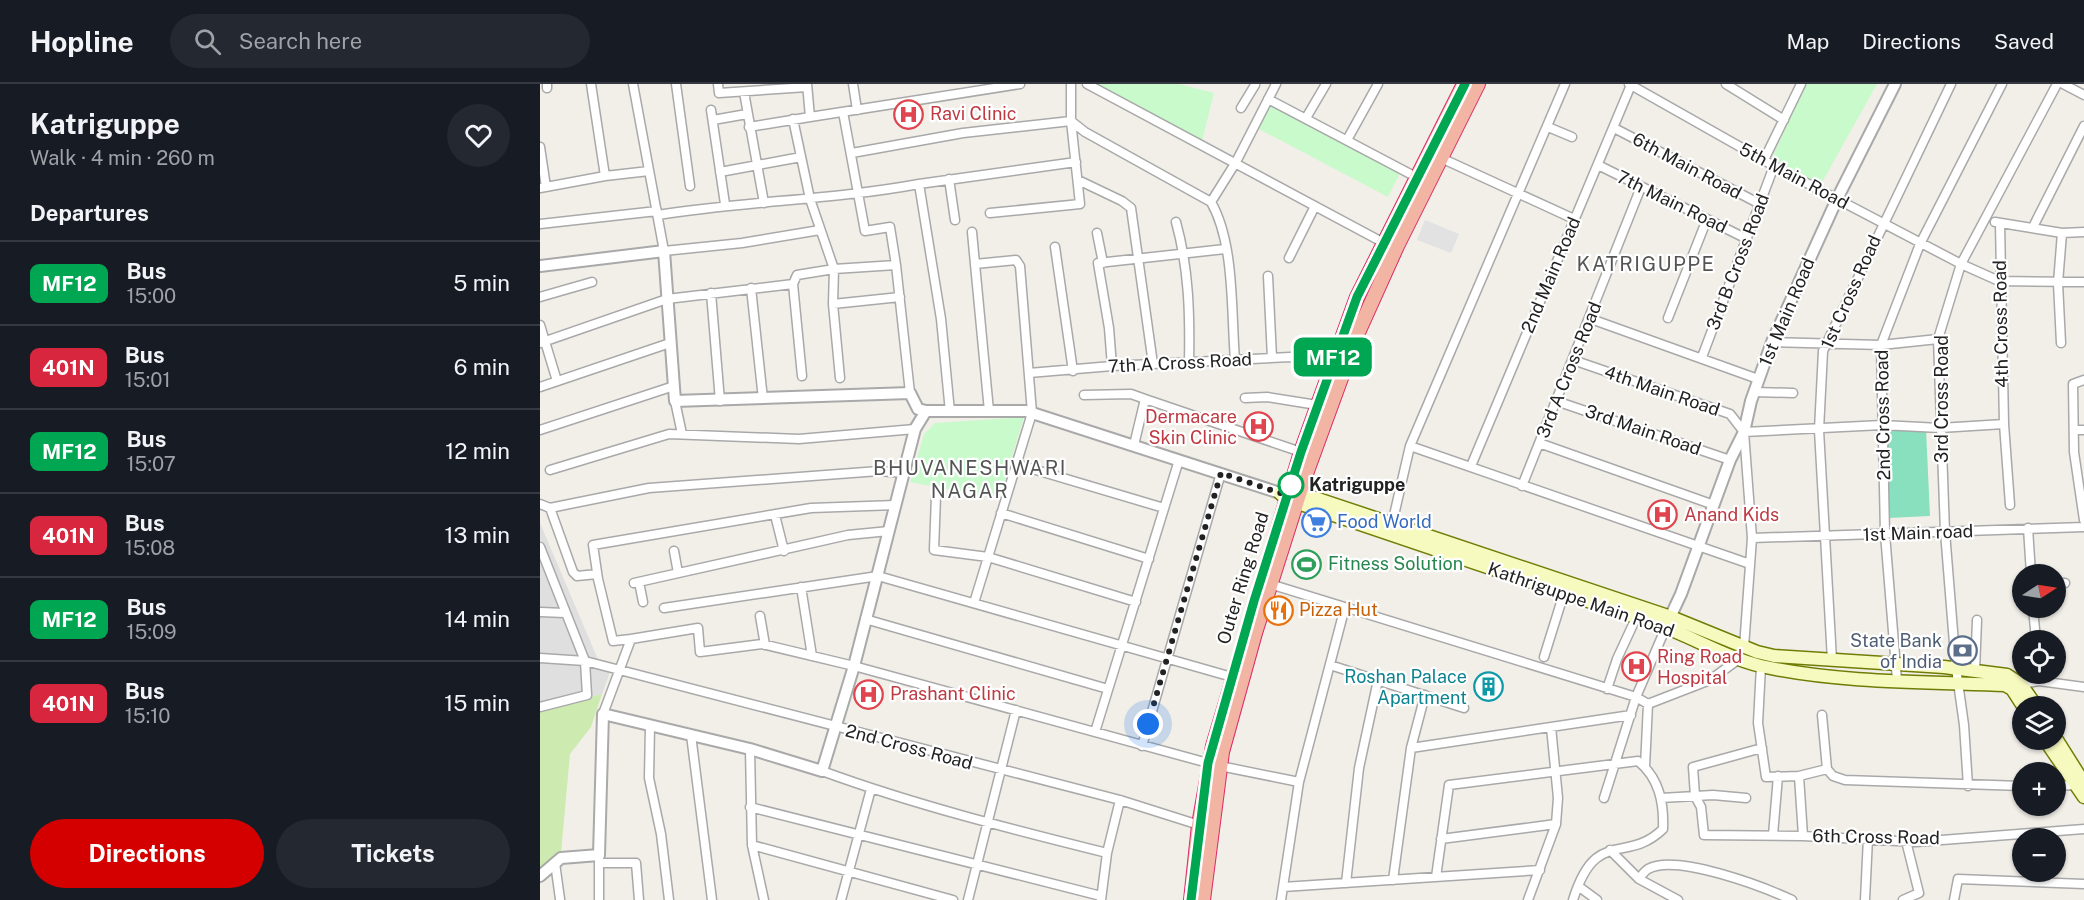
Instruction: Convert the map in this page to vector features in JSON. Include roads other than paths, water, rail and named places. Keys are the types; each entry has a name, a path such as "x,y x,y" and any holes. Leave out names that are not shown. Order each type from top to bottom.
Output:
{"highway":[{"name":"Outer Ring Road","path":"1203,900 1214,765 1270,584 1301,452 1331,362 1357,297 1464,84"},
{"name":"Outer Ring Road","path":"1191,900 1199,825 1232,677 1290,496 1356,337 1397,246 1478,84"}],"main road":[{"name":"Kathriguppe Main Road","path":"1290,496 1392,524 1668,622 1774,656 1956,668 2007,675 2012,678"},
{"name":"Kathriguppe Main Road","path":"1290,496 1636,618 1668,622 1739,659 1761,666 1897,680 2005,685 2012,689 2017,696"},
{"path":"2021,684 2029,696"},
{"path":"2053,750 2079,784"},
{"path":"2062,750 2084,797"}],"street":[{"path":"591,84 605,176"},
{"path":"633,84 664,251 675,401 682,434"},
{"path":"676,84 690,186"},
{"path":"718,84 719,93 744,92 765,86 807,85 810,117"},
{"path":"854,84 856,110"},
{"path":"940,84 942,94"},
{"path":"749,127 995,85 1020,84"},
{"path":"990,213 1080,204 1071,121 1071,84"},
{"path":"1087,84 1384,243"},
{"path":"1211,202 1236,162 1276,84"},
{"path":"1306,118 1326,84"},
{"path":"1347,140 1378,84"},
{"path":"1392,524 1410,446 1520,194 1565,84"},
{"path":"1726,84 1784,120"},
{"path":"1764,160 1801,84"},
{"name":"1st Main Road","path":"1604,798 1636,698 1698,547 1730,460 1744,432 1758,379 1772,342 1837,199 1895,84"},
{"name":"1st Cross Road","path":"1832,660 1819,430 1823,351 1951,84"},
{"name":"2nd Cross Road","path":"1897,680 1885,534 1881,345 1920,244 2002,84"},
{"name":"3rd Cross Road","path":"1968,786 1944,532 1938,339 1961,264 2057,84"},
{"path":"2063,84 2084,95"},
{"path":"1241,108 1254,85 1269,97 1306,118 1418,178"},
{"name":"5th Main Road","path":"1630,85 1774,166 1961,264"},
{"name":"2nd Main Road","path":"1471,466 1630,85"},
{"path":"744,92 764,203"},
{"path":"711,110 725,204"},
{"path":"843,112 865,231 890,227 910,393 918,409 950,412 1032,413 1290,496"},
{"path":"713,120 747,114"},
{"path":"794,119 810,199 834,269 833,304 840,378"},
{"path":"852,153 963,133 1071,121 1085,132 1211,202 1221,220 1226,249 1235,360"},
{"path":"2033,227 2084,126"},
{"path":"1548,127 1572,137"},
{"name":"6th Main Road","path":"1614,128 1760,204"},
{"path":"540,147 543,187 649,171"},
{"path":"720,172 801,157"},
{"path":"1441,158 1574,219"},
{"path":"540,224 725,204 859,195 949,179 1076,162"},
{"name":"7th Main Road","path":"1598,165 1747,238"},
{"name":"3rd B Cross Road","path":"1701,357 1774,166"},
{"path":"949,179 955,220"},
{"path":"1078,180 1130,205 1140,256 1153,364"},
{"path":"919,184 941,319 950,412"},
{"name":"3rd A Cross Road","path":"1522,486 1591,319 1641,187"},
{"path":"1289,258 1315,206"},
{"path":"1668,318 1707,219"},
{"path":"1986,220 2062,233 2084,232"},
{"path":"1176,222 1185,254 1190,306 1189,363"},
{"name":"4th Cross Road","path":"2000,223 1999,281 2004,424 2010,505"},
{"path":"540,266 742,243 820,230"},
{"path":"972,232 989,411"},
{"path":"1097,233 1103,263"},
{"path":"2061,343 2058,283 2062,233"},
{"path":"1054,247 1073,371"},
{"path":"1112,366 1109,328 1098,263 1140,256 1226,249"},
{"path":"974,603 1032,413 1020,266 1016,260 975,264"},
{"path":"1961,264 1999,281 2084,282"},
{"path":"802,376 793,284 797,275 834,269 896,265"},
{"path":"1268,276 1272,358"},
{"path":"540,297 592,282"},
{"path":"542,342 667,299 793,284"},
{"path":"751,288 764,399"},
{"path":"711,293 720,401"},
{"path":"833,304 900,297"},
{"path":"1591,319 1758,379"},
{"path":"540,325 542,342 557,381"},
{"path":"1772,342 1881,345 1938,339"},
{"path":"540,387 670,343"},
{"name":"7th A Cross Road","path":"1029,373 1112,366 1272,358 1308,358 1331,362"},
{"name":"4th Main Road","path":"1574,360 1730,414 1744,432"},
{"path":"2084,380 2073,384 2074,452 2082,481 2084,520"},
{"path":"540,430 674,386"},
{"path":"1754,392 1793,393"},
{"path":"675,401 910,393"},
{"path":"1084,395 1131,394 1301,452"},
{"path":"1245,398 1267,397 1317,405"},
{"path":"1134,445 1145,399"},
{"name":"3rd Main Road","path":"1556,401 1730,460"},
{"path":"822,771 854,666 915,429 926,411"},
{"path":"1744,647 1752,538 1744,432 1819,430 1882,425 1940,428 2004,424"},
{"path":"550,470 669,434 799,439 915,429"},
{"path":"2074,430 2084,430"},
{"path":"1539,443 1714,505"},
{"path":"1410,446 1750,564"},
{"path":"1095,732 1179,460"},
{"path":"1016,464 1164,508"},
{"path":"540,504 550,508 649,488 879,471 904,473"},
{"path":"1142,746 1221,473"},
{"path":"936,496 934,550 988,557 1136,602"},
{"path":"896,505 812,508 593,545 597,574 613,641 698,628 700,652 765,645 854,666 1214,765 1299,782"},
{"path":"550,508 573,572 577,576 597,574"},
{"path":"1001,513 1149,559"},
{"path":"775,515 784,550"},
{"name":"1st Main road","path":"1752,538 2084,526"},
{"path":"2028,528 2030,564"},
{"path":"643,602 636,583 848,535 889,531"},
{"path":"540,547 585,661 587,695 540,707"},
{"path":"674,552 678,573"},
{"path":"664,608 878,576 1232,677"},
{"path":"1270,584 1608,689 1648,704 1710,680 1739,659"},
{"path":"801,587 812,656"},
{"path":"1544,657 1564,593"},
{"path":"1281,900 1299,782 1345,607"},
{"path":"540,612 566,613"},
{"path":"760,616 765,645"},
{"path":"1608,689 1617,659 1636,618"},
{"path":"865,619 1108,689"},
{"path":"1975,671 1977,620"},
{"path":"599,900 603,714 631,639"},
{"name":"2nd Cross Road","path":"540,658 585,661 1120,800 1199,825"},
{"path":"1330,665 1464,708"},
{"path":"1761,666 1758,723 1766,777 1799,776 1827,769"},
{"path":"1346,883 1359,768 1378,680"},
{"path":"2066,683 2084,687"},
{"path":"1393,880 1411,748 1425,695"},
{"path":"1645,766 1648,704"},
{"path":"968,900 1016,710"},
{"path":"603,714 750,749 986,823 1107,853"},
{"path":"1822,715 1827,769 1833,776 1845,780 2012,786"},
{"path":"1411,748 1631,716"},
{"path":"650,726 649,778 661,834 669,900"},
{"path":"1528,900 1556,824 1556,771 1551,727"},
{"path":"691,735 712,900"},
{"path":"1695,796 1694,765 1762,748"},
{"path":"750,749 752,846 767,899"},
{"path":"1436,877 1449,785 1638,761 1653,776 1661,798 1663,829 1653,839 1598,855 1578,886 1574,900"},
{"path":"1773,835 1778,776"},
{"path":"1799,776 1803,836"},
{"path":"841,900 858,832 872,789"},
{"path":"1661,798 1695,796 1746,798"},
{"name":"6th Cross Road","path":"1695,796 1701,807 1704,835 1773,835 1906,841 2084,829"},
{"path":"750,807 858,832 1101,898 1107,853 1120,800"},
{"path":"1441,839 1556,824"},
{"path":"1865,900 1868,838"},
{"path":"1903,900 1919,893 1906,841"},
{"path":"752,846 952,900"},
{"path":"1610,850 1639,879 1678,900"},
{"path":"540,876 561,858 636,863 639,900"},
{"path":"555,863 560,898"},
{"path":"1639,879 1648,868 1676,864 1756,883 1792,900"},
{"path":"1282,887 1540,870"},
{"path":"1954,900 1958,879 2084,884"},
{"path":"1578,886 1597,900"}],"place":[{"name":"Ravi Clinic","path":"909,114"},
{"name":"Dermacare Skin Clinic","path":"1258,427"},
{"name":"Katriguppe","path":"1291,485"},
{"name":"Anand Kids","path":"1663,515"},
{"name":"Food World","path":"1316,522"},
{"name":"Fitness Solution","path":"1307,564"},
{"name":"Pizza Hut","path":"1278,610"},
{"name":"State Bank of India","path":"1963,651"},
{"name":"Ring Road Hospital","path":"1636,667"},
{"name":"Roshan Palace Apartment","path":"1488,687"},
{"name":"Prashant Clinic","path":"869,694"}],"district":[{"name":"KATRIGUPPE","path":"1646,264"},
{"name":"BHUVANESHWARI NAGAR","path":"970,480"}]}
